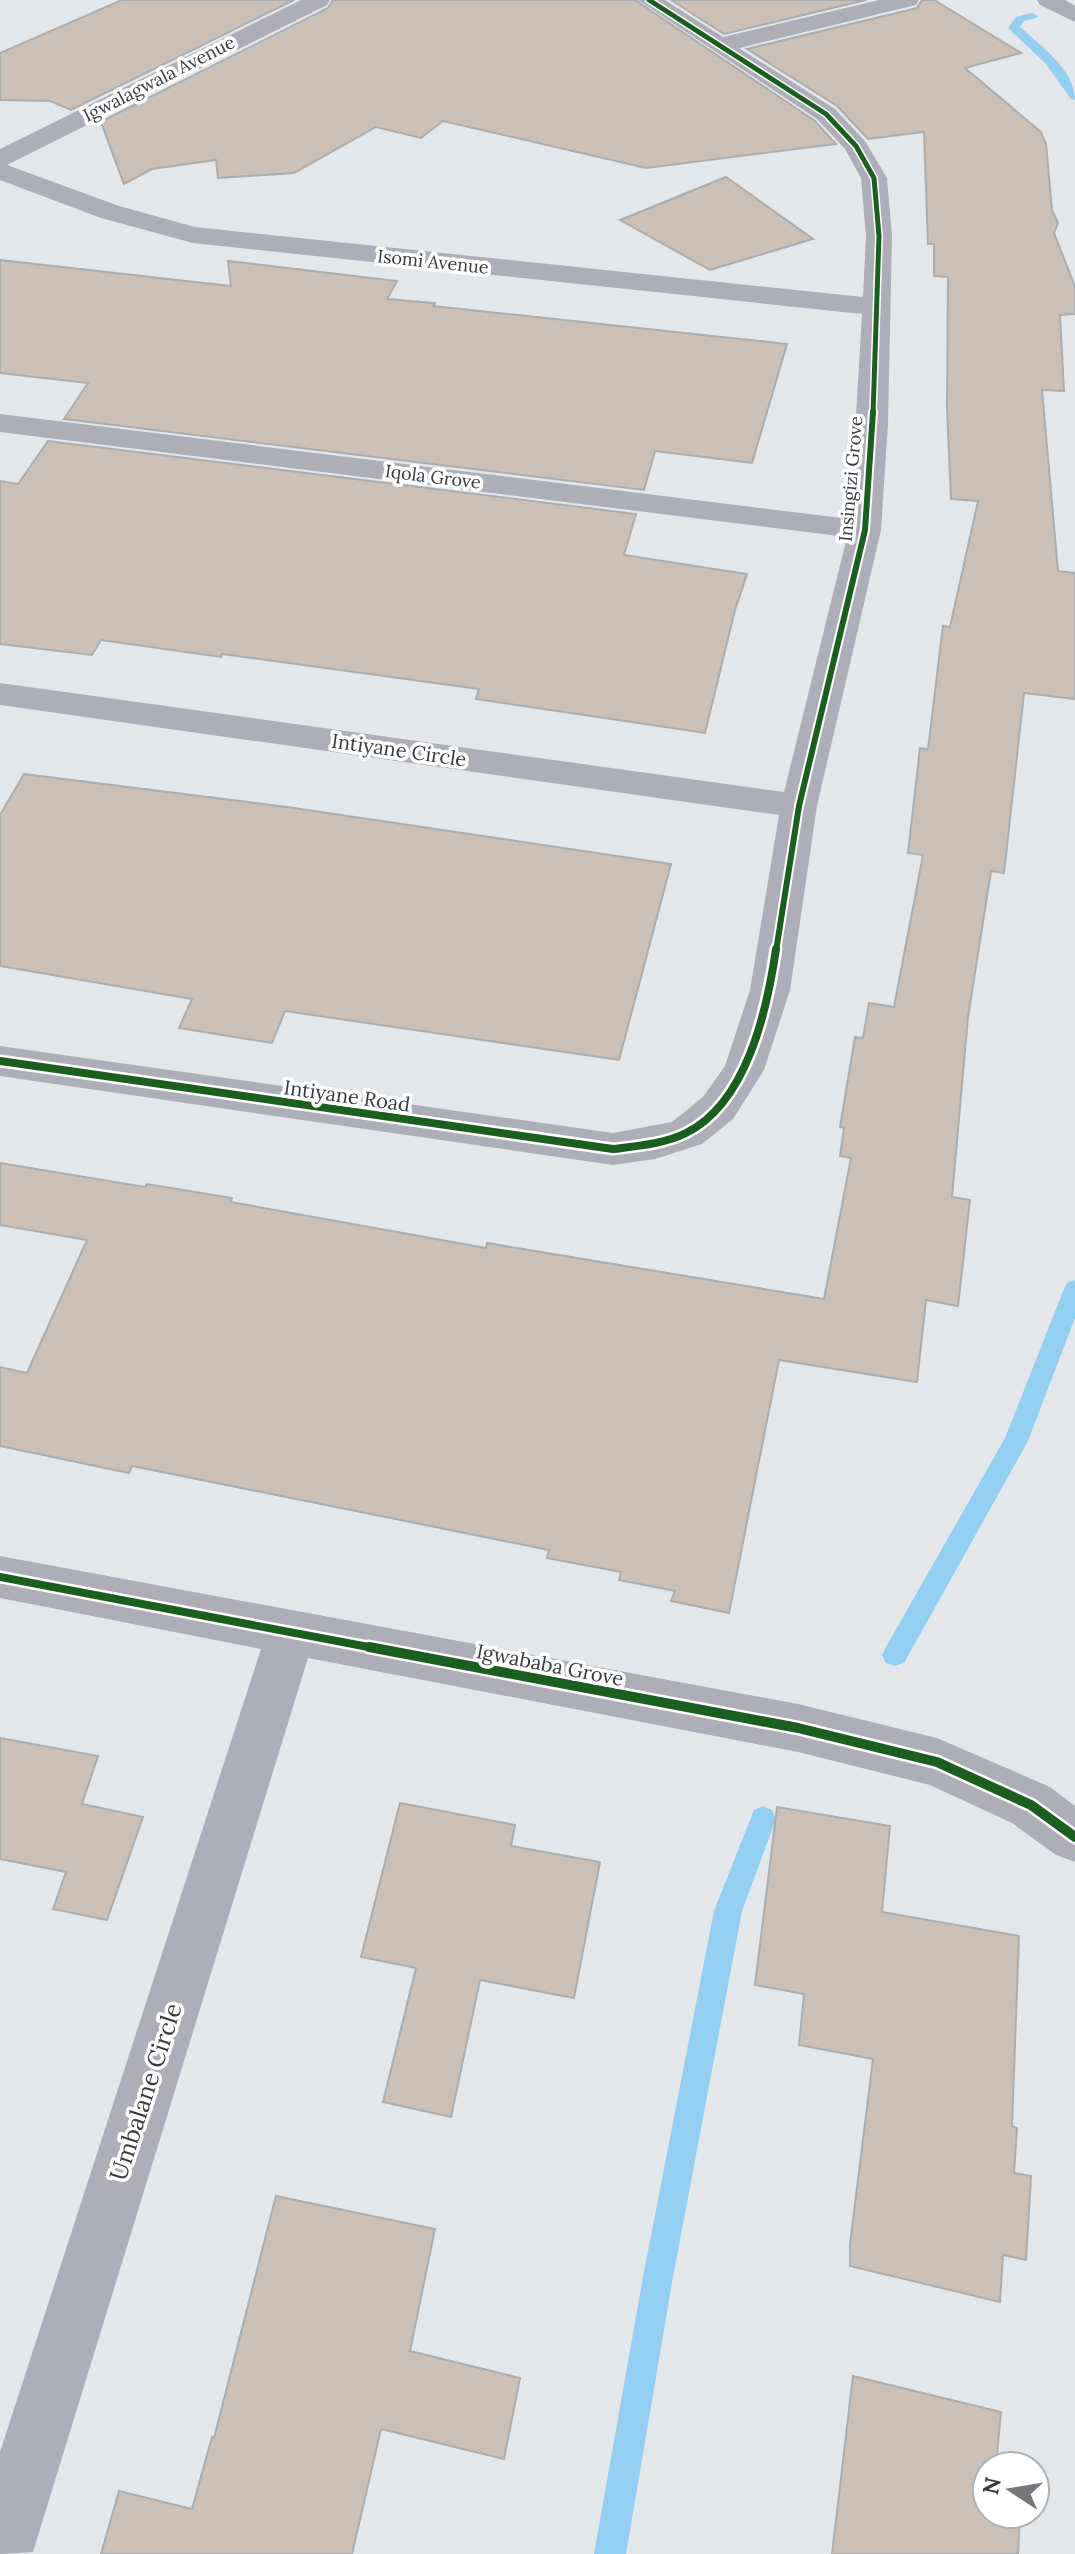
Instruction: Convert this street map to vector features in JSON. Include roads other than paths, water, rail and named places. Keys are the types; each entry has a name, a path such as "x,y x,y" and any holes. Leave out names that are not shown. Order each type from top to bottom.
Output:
{"street":[{"name":"Igwalagwala Avenue","path":"0,159 319,0"},
{"name":"Insingizi Grove","path":"649,0 826,114 856,146 874,178 879,236 865,530 799,806 770,990 744,1070 718,1108 687,1133"},
{"path":"721,45 908,0"},
{"path":"1048,0 1075,15"},
{"name":"Isomi Avenue","path":"0,171 110,212 193,235 877,307"},
{"name":"Iqola Grove","path":"0,423 865,530"},
{"name":"Intiyane Circle","path":"0,694 799,806"},
{"name":"Intiyane Road","path":"0,1061 577,1146 613,1149 655,1143 687,1133"},
{"name":"Igwababa Grove","path":"0,1577 798,1728 937,1762 1031,1805 1075,1837"},
{"name":"Umbalane Circle","path":"0,2552 291,1632"}],"waterway":[{"path":"1032,16 1020,19 1014,28 1049,60 1075,96"},
{"path":"895,1655 1016,1441 1075,1289"},
{"path":"610,2554 658,2277 728,1911 763,1819"}]}
